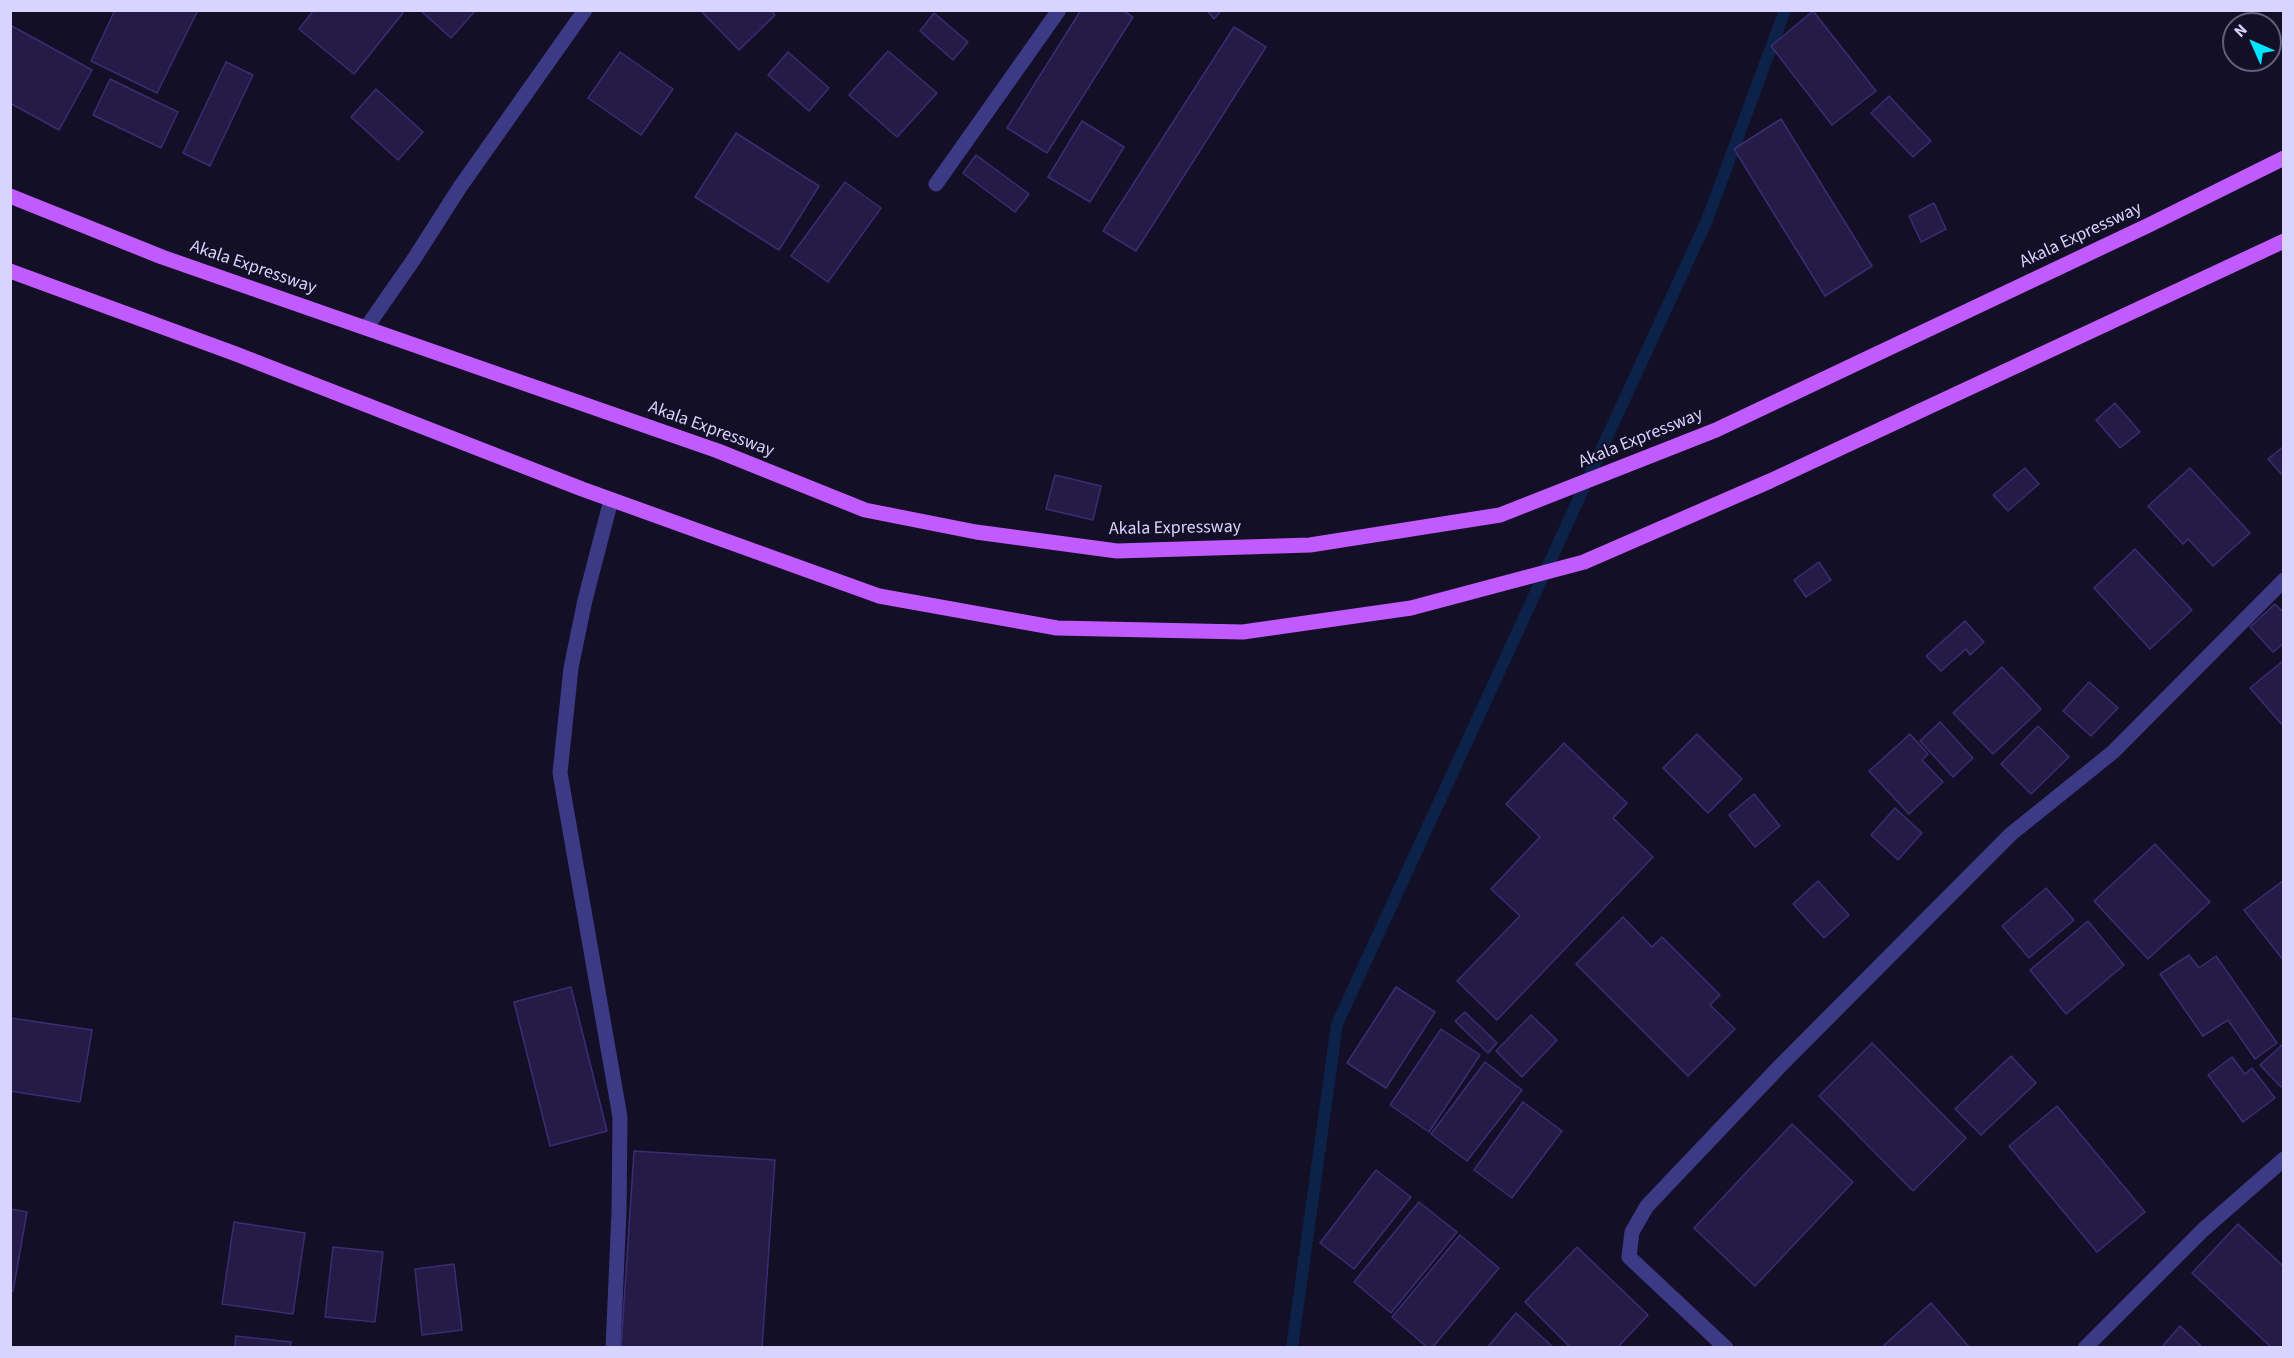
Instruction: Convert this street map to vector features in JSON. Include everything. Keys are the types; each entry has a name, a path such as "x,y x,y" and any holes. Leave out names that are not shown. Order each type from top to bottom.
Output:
{"main road":[{"name":"Akala Expressway","path":"10,196 162,257 718,451 865,510 976,532 1117,551 1310,545 1508,512 1716,430 2149,225 2283,158"},
{"path":"10,272 236,354 611,500 879,596 1056,628 1243,632 1411,608 1584,562 1770,482 2283,241"}],"street":[{"path":"366,328 460,187 585,10"},
{"path":"936,184 1059,10"},
{"path":"611,500 585,600 571,668 560,773 620,1117 619,1212 613,1347"},
{"path":"1726,1347 1629,1257 1632,1232 1647,1206 1782,1064 2011,834 2113,752 2283,580"},
{"path":"2085,1347 2204,1228 2283,1159"}],"building":[{"path":"115,10 198,10 157,93 91,61"},
{"path":"314,10 400,10 403,13 354,74 299,29"},
{"path":"420,10 476,10 451,38"},
{"path":"700,10 771,10 775,15 739,50"},
{"path":"1081,10 1122,10 1133,17 1047,153 1007,128"},
{"path":"1207,10 1222,10 1214,19"},
{"path":"1813,11 1876,91 1832,125 1771,46"},
{"path":"934,13 968,42 953,60 920,31"},
{"path":"10,25 92,70 59,130 10,103"},
{"path":"1234,27 1266,47 1136,251 1103,231"},
{"path":"888,51 937,93 897,137 849,95"},
{"path":"620,52 673,89 641,135 588,98"},
{"path":"788,52 829,88 809,111 768,75"},
{"path":"226,62 253,75 210,166 183,153"},
{"path":"110,79 178,112 161,148 93,115"},
{"path":"376,89 423,132 398,160 351,117"},
{"path":"1889,96 1931,141 1913,157 1871,113"},
{"path":"1781,119 1872,266 1825,296 1734,149"},
{"path":"1082,121 1124,147 1090,202 1048,177"},
{"path":"736,133 819,186 779,250 695,197"},
{"path":"976,155 1029,194 1015,212 963,173"},
{"path":"845,182 881,208 828,282 791,256"},
{"path":"1934,203 1946,229 1921,242 1909,216"},
{"path":"2115,403 2140,432 2120,448 2096,420"},
{"path":"2284,446 2284,477 2268,459"},
{"path":"2025,468 2039,484 2008,511 1993,495"},
{"path":"2190,468 2250,533 2213,566 2188,539 2183,544 2148,506"},
{"path":"1055,475 1101,486 1093,520 1046,509"},
{"path":"2135,549 2192,610 2150,649 2094,588"},
{"path":"1819,562 1831,580 1806,597 1794,580"},
{"path":"2275,604 2284,613 2284,643 2273,652 2250,627"},
{"path":"1965,621 1984,642 1970,655 1966,649 1941,671 1926,656"},
{"path":"2284,660 2284,727 2250,688"},
{"path":"2002,667 2041,709 1993,754 1953,713"},
{"path":"2089,682 2118,708 2091,736 2063,711"},
{"path":"1940,722 1973,758 1953,777 1920,741"},
{"path":"2038,726 2069,757 2031,794 2001,764"},
{"path":"1697,734 1742,779 1708,813 1663,768"},
{"path":"1910,734 1928,754 1922,760 1943,782 1909,814 1869,771"},
{"path":"1564,743 1627,803 1613,818 1653,857 1497,1020 1457,981 1520,916 1491,889 1540,837 1506,804"},
{"path":"1754,794 1780,826 1755,847 1729,815"},
{"path":"1895,808 1922,833 1898,860 1871,835"},
{"path":"2155,844 2210,902 2148,959 2094,901"},
{"path":"2284,880 2284,961 2244,910"},
{"path":"1818,881 1849,915 1824,938 1793,904"},
{"path":"2046,888 2074,920 2029,958 2002,926"},
{"path":"1623,917 1652,947 1662,937 1720,995 1710,1005 1735,1029 1688,1076 1576,964"},
{"path":"2088,921 2124,965 2066,1014 2030,970"},
{"path":"2189,955 2199,968 2216,956 2277,1043 2255,1059 2228,1020 2203,1036 2160,974"},
{"path":"571,987 607,1131 550,1146 514,1002"},
{"path":"1396,987 1435,1012 1386,1088 1347,1063"},
{"path":"1465,1012 1497,1043 1488,1053 1455,1021"},
{"path":"1531,1015 1557,1040 1522,1077 1496,1051"},
{"path":"11,1018 92,1030 80,1102 10,1091"},
{"path":"1441,1029 1480,1055 1429,1132 1390,1105"},
{"path":"1872,1043 1966,1138 1913,1191 1819,1096"},
{"path":"2283,1044 2284,1084 2281,1087 2260,1065"},
{"path":"2011,1056 2036,1083 1981,1135 1955,1109"},
{"path":"2232,1057 2245,1074 2252,1068 2275,1098 2243,1122 2208,1075"},
{"path":"1485,1062 1522,1090 1467,1161 1431,1134"},
{"path":"1523,1102 1562,1131 1512,1198 1474,1170"},
{"path":"2057,1106 2145,1212 2097,1252 2009,1146"},
{"path":"1792,1124 1853,1182 1755,1286 1694,1228"},
{"path":"634,1151 775,1160 762,1348 621,1348"},
{"path":"1376,1170 1411,1197 1354,1269 1320,1243"},
{"path":"1419,1202 1457,1232 1391,1313 1354,1282"},
{"path":"10,1209 27,1212 13,1291 10,1291"},
{"path":"234,1222 305,1233 293,1314 222,1304"},
{"path":"2238,1224 2284,1267 2284,1348 2272,1348 2192,1273"},
{"path":"1460,1235 1499,1268 1432,1348 1428,1348 1392,1317"},
{"path":"333,1247 383,1252 375,1322 325,1317"},
{"path":"1577,1247 1648,1315 1617,1348 1571,1348 1525,1302"},
{"path":"454,1264 462,1330 422,1335 415,1269"},
{"path":"1931,1303 1970,1348 1881,1348"},
{"path":"1516,1313 1554,1348 1487,1348"},
{"path":"2180,1326 2203,1348 2161,1348"},
{"path":"236,1336 291,1342 290,1348 235,1348"}],"waterway":[{"path":"1292,1348 1337,1024 1707,220 1785,10"}]}
